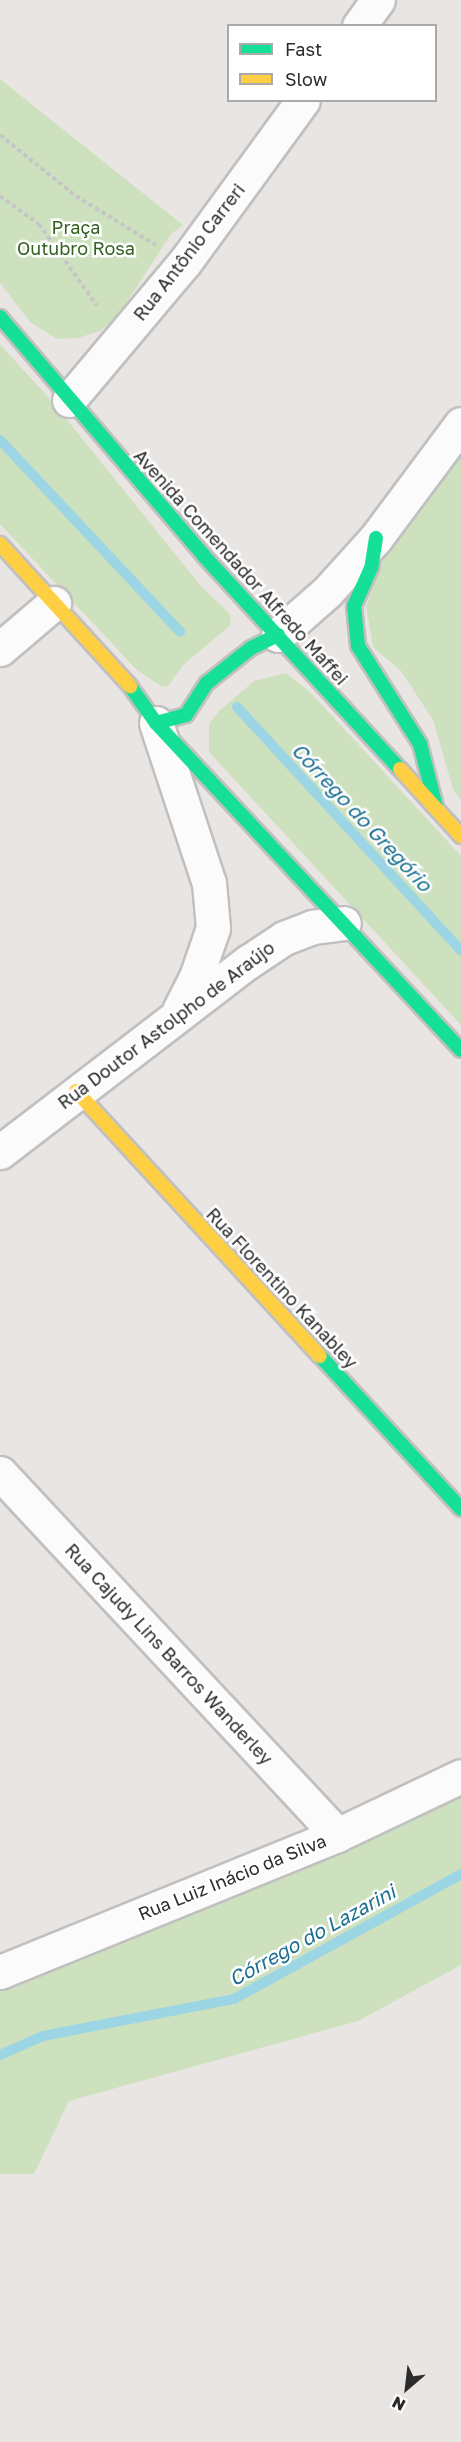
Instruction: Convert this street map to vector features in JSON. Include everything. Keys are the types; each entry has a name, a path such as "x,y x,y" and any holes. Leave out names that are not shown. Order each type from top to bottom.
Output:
{"main road":[{"name":"Avenida Comendador Alfredo Maffei","path":"0,317 69,400 461,836"},
{"path":"376,538 371,568 354,606 358,646 420,744 436,809"},
{"path":"0,544 144,700 156,723 461,1050"},
{"path":"156,723 186,715 207,683 251,648 278,635"},
{"name":"Rua Florentino Kanabley","path":"76,1091 461,1509"}],"street":[{"path":"360,24 378,0"},
{"name":"Rua Antônio Carreri","path":"69,400 185,262 302,102"},
{"path":"278,635 327,592 376,538 461,424"},
{"path":"0,649 54,603"},
{"path":"156,723 173,783 209,883 213,928 196,977 173,1022"},
{"name":"Rua Doutor Astolpho de Araújo","path":"0,1152 76,1091 173,1022 222,981 284,938 312,927 344,923"},
{"name":"Rua Cajudy Lins Barros Wanderley","path":"0,1473 337,1835"},
{"name":"Rua Luiz Inácio da Silva","path":"6,1959 337,1835 461,1776"}],"path":[{"path":"0,135 76,196 185,262"},
{"path":"0,196 39,224 97,306"}],"green space":[{"name":"Praça Outubro Rosa","path":"0,79 183,225 171,234 117,317 100,331 78,338 57,339 30,322 0,283"},
{"path":"0,344 56,406 200,585 230,614 231,625 183,665 168,686 162,687 136,669 0,524"},
{"path":"461,456 461,800 453,789 433,720 401,671 373,647 366,606 389,545"},
{"path":"286,673 311,693 461,856 461,1025 209,752 209,724 218,712 254,681"},
{"path":"461,1783 461,1965 358,2021 69,2101 34,2174 0,2174 0,1980"}],"waterway":[{"name":"Córrego do Gregório","path":"0,440 180,632"},
{"name":"Córrego do Gregório","path":"237,707 461,951"},
{"name":"Córrego do Lazarini","path":"0,2055 43,2036 234,1999 461,1874"}],"traffic: fast":[{"path":"0,317 203,555 400,769"},
{"path":"376,538 371,568 354,606 358,646 420,744 436,807"},
{"path":"156,723 186,715 207,683 251,648 278,635"},
{"path":"130,686 156,723 461,1050"},
{"path":"320,1356 461,1509"}],"traffic: slow":[{"path":"0,544 130,686"},
{"path":"400,769 461,836"},
{"path":"76,1091 320,1356"}]}
